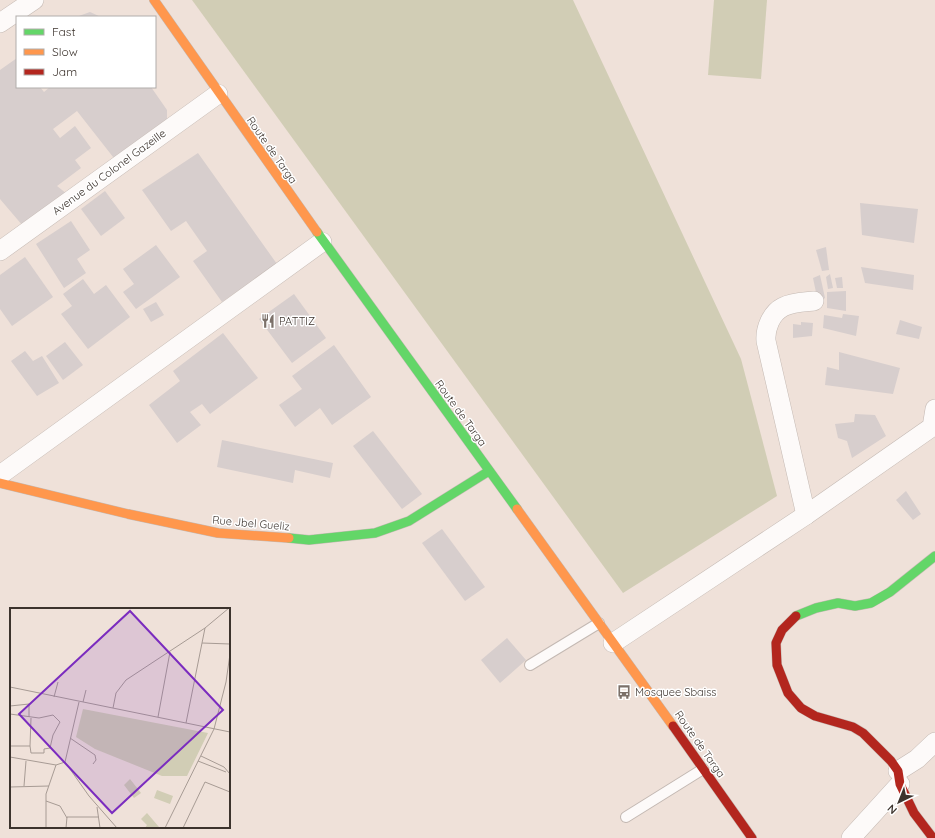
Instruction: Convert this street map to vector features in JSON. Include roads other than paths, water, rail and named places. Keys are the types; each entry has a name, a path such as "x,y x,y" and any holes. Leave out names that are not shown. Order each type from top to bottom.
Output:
{"main road":[{"name":"Route de Targa","path":"154,0 322,242 599,623 752,838"},
{"name":"Rue Jbel Gueliz","path":"0,483 128,514 218,533 309,540 375,533 410,521 489,471"},
{"path":"933,838 914,813 891,761 863,733 853,727 815,716 801,708 788,693 777,664 776,643 782,630 797,615 816,608 838,603 854,606 871,603 890,592 935,556"}],"street":[{"path":"0,22 34,0"},
{"name":"Avenue du Colonel Gazeille","path":"0,251 218,94"},
{"path":"0,475 322,242"},
{"path":"806,515 766,341 766,334 768,324 776,313 783,307 814,301"},
{"path":"613,643 806,515 934,421"},
{"path":"851,838 899,778 935,742"}],"lane":[{"path":"530,665 599,623"},
{"path":"626,817 703,769"}],"place":[{"name":"PATTIZ","path":"268,321"},
{"name":"Mosquee Sbaiss","path":"624,692"}]}
